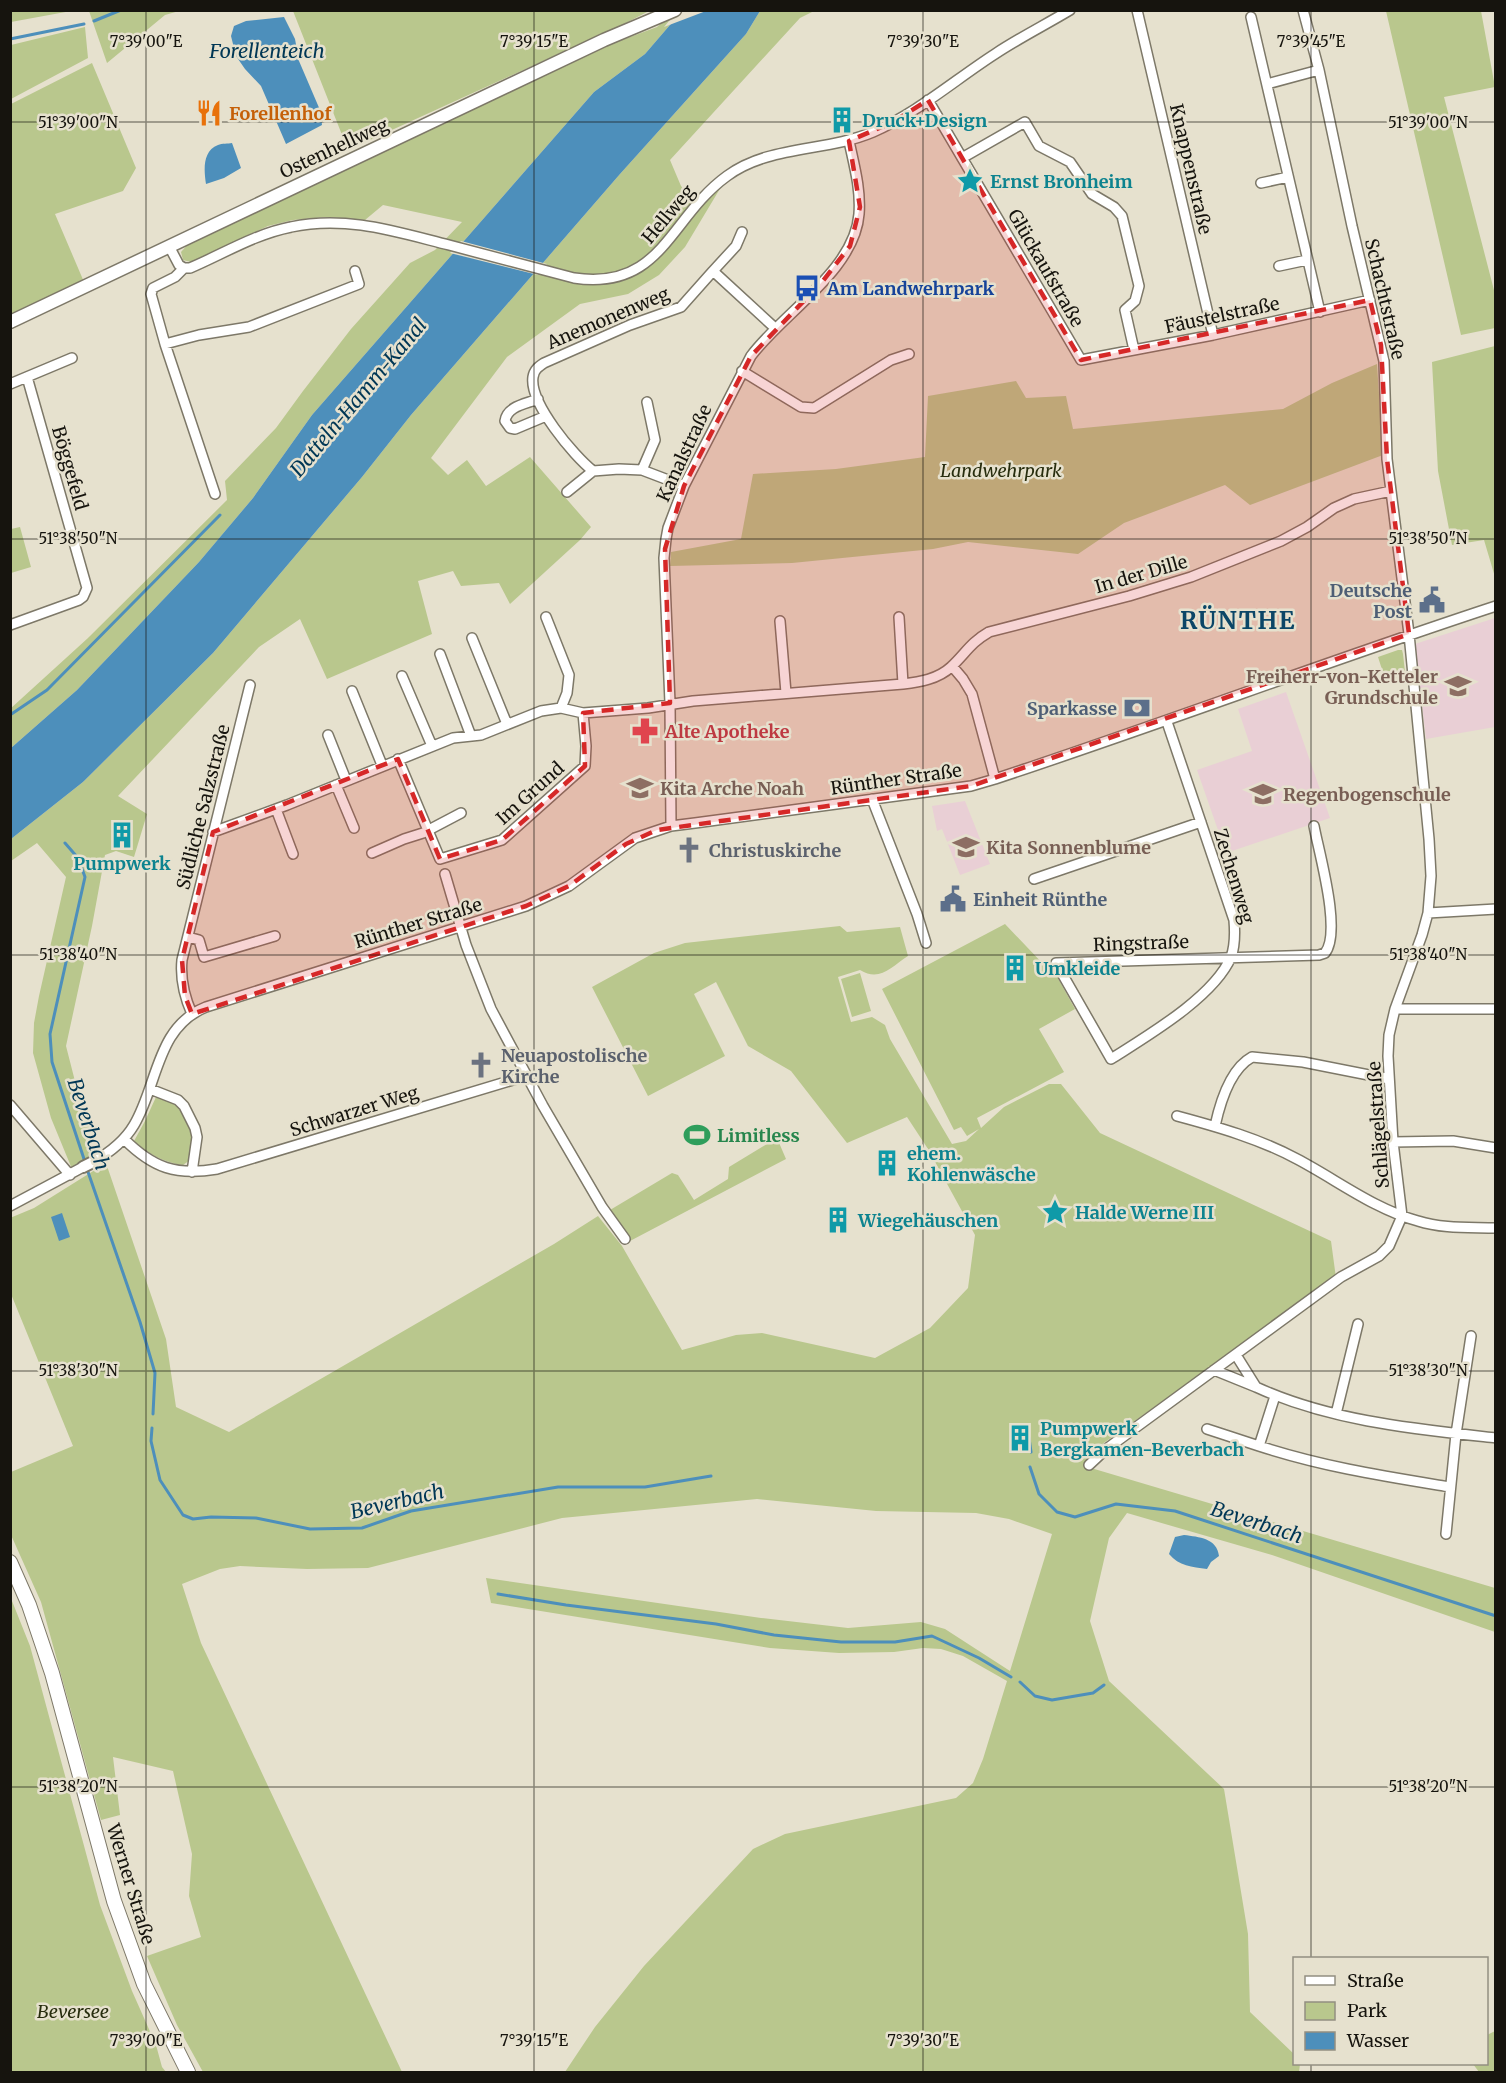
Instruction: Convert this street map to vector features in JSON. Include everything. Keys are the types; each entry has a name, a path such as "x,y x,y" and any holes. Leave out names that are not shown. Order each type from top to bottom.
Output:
{"main road":[{"name":"Ostenhellweg","path":"10,322 604,40 674,11"},
{"name":"Werner Straße","path":"10,1562 29,1605 52,1673 114,1901 144,1984 188,2073"}],"street":[{"name":"Hellweg","path":"165,344 151,294 153,288 176,277 184,268 197,265 256,238 277,230 307,224 343,222 369,225 584,279 619,276 635,270 661,251 704,194 741,166 768,156 849,141 882,128 928,100 997,52 1070,10"},
{"name":"Knappenstraße","path":"1137,10 1213,335"},
{"name":"Schachtstraße","path":"1303,10 1319,70 1384,361 1387,459 1409,634"},
{"path":"1251,17 1320,312"},
{"path":"1267,84 1319,70"},
{"name":"Glückaufstraße","path":"928,100 1081,360"},
{"path":"962,158 1025,122 1040,146 1070,162 1092,194 1118,211 1124,222 1139,286 1135,301 1125,310 1134,350"},
{"name":"Kanalstraße","path":"671,826 665,549 668,528 684,486 742,371 761,342 822,282 850,246 860,207 849,141"},
{"path":"1261,183 1288,177"},
{"name":"Anemonenweg","path":"593,471 584,464 546,417 533,383 533,375 537,368 630,324 681,307 736,246 742,232"},
{"path":"169,246 179,265 184,268"},
{"path":"1279,266 1307,260"},
{"path":"215,494 165,344 199,334 249,327 359,284 355,272"},
{"path":"713,272 775,328"},
{"name":"Fäustelstraße","path":"1081,360 1213,335 1370,300"},
{"path":"742,371 801,407 814,408 891,360 909,354"},
{"path":"10,384 72,358"},
{"name":"Böggefeld","path":"10,625 79,600 86,593 87,588 27,377"},
{"path":"538,399 507,413 505,417 507,425 514,429 546,417"},
{"path":"642,470 655,440 647,402"},
{"path":"567,492 593,471 619,469 642,470 684,486"},
{"name":"In der Dille","path":"561,708 583,713 648,708 670,703 903,684 931,678 952,666 971,644 989,632 1191,578 1281,541 1334,508 1354,499 1391,491"},
{"name":"Rünther Straße","path":"10,1206 88,1165 124,1139 134,1126 150,1089 163,1049 192,1014 200,1010 550,897 635,838 671,826 970,786 1167,722 1409,634 1496,606"},
{"path":"213,832 453,738 481,735 542,711 561,708 567,693 569,675 546,617"},
{"path":"899,617 903,684"},
{"path":"780,621 786,693"},
{"name":"Schlägelstraße","path":"1402,1216 1393,1142 1389,1035 1395,1009 1428,913 1431,876 1430,839 1409,634"},
{"path":"472,638 507,724"},
{"path":"440,654 471,736"},
{"path":"952,666 972,694 994,779"},
{"path":"402,676 432,746"},
{"name":"Südliche Salzstraße","path":"192,1014 181,981 182,960 250,685"},
{"path":"352,691 382,765"},
{"name":"Im Grund","path":"398,759 440,859 502,840 585,766 583,713"},
{"name":"Zechenweg","path":"1111,1059 1169,1021 1217,980 1231,957 1234,942 1234,920 1167,722"},
{"path":"328,735 346,780"},
{"path":"336,785 354,828"},
{"path":"872,799 918,914 926,943"},
{"path":"276,809 293,854"},
{"path":"372,853 417,836 461,813"},
{"path":"1034,879 1201,822"},
{"path":"1231,957 1318,955 1325,953 1330,947 1331,910 1314,826"},
{"path":"445,874 466,945 491,1009 526,1076 602,1208 625,1239"},
{"path":"1428,913 1496,909"},
{"path":"188,937 199,940 204,957 275,936"},
{"name":"Ringstraße","path":"1111,1059 1056,963 1231,957"},
{"path":"1395,1009 1496,1009"},
{"path":"1215,1126 1226,1089 1242,1065 1252,1057 1303,1062 1389,1079"},
{"name":"Schwarzer Weg","path":"124,1139 141,1155 165,1168 192,1172 217,1169 526,1076"},
{"path":"150,1089 178,1100 184,1106 197,1137 192,1172"},
{"path":"10,1105 70,1174"},
{"path":"1177,1116 1256,1140 1296,1158 1371,1202 1402,1216 1434,1225 1496,1227"},
{"path":"1393,1142 1453,1141 1496,1148"},
{"path":"1089,1465 1105,1449 1341,1277 1379,1256 1389,1246 1402,1216"},
{"path":"1336,1414 1358,1324"},
{"path":"1446,1534 1456,1434 1471,1336"},
{"path":"1236,1354 1256,1387"},
{"path":"1214,1370 1275,1396 1336,1414 1391,1425 1496,1438"},
{"path":"1259,1446 1275,1396"},
{"path":"1207,1430 1301,1460 1342,1470 1450,1487"}],"highlighted area":[{"path":"928,100 1081,360 1370,300 1381,345 1387,459 1409,634 971,786 657,830 626,844 569,886 526,906 192,1014 185,996 182,960 213,832 398,759 440,859 502,840 585,766 583,713 670,703 665,549 684,486 751,356 822,282 850,246 860,207 849,141 891,123"}],"shaded area":[{"name":"Freiherr-von-Ketteler Grundschule","path":"1495,618 1495,727 1426,739 1415,644"},
{"name":"Regenbogenschule","path":"1286,692 1330,818 1226,853 1197,770 1252,751 1238,709"},
{"name":"Kita Sonnenblume","path":"965,801 990,864 960,875 942,829 937,831 932,806"}],"green space":[{"path":"11,10 71,10 71,11 11,22"},
{"path":"89,11 179,11 165,15 107,63"},
{"path":"293,11 649,11 348,150"},
{"path":"675,11 682,11 645,54 594,92 312,415 253,498 199,562 77,690 11,748 10,709 88,638 227,500 225,481 276,428 351,329 410,263 435,250 462,222 383,205 365,220 326,217 293,220 268,226 191,262 183,260 181,252 190,242 614,43 657,27"},
{"path":"760,11 814,11 800,18 670,160 681,186 693,201 721,187 685,247 659,275 628,294 580,304 507,357 431,458 448,475 467,460 486,486 530,457 591,527 580,540 510,604 499,583 461,586 453,571 418,581 432,634 327,679 300,619 259,647 118,796 147,814 134,857 116,851 105,855 66,1046 77,1089 99,1151 72,1169 51,1118 33,1053 34,1023 39,996 66,877 37,843 11,861 11,839 83,782 213,653 362,477 411,415 620,174 746,34"},
{"path":"1386,11 1481,11 1495,87 1444,97 1495,294 1495,328 1461,335"},
{"path":"85,27 88,58 11,99 11,45"},
{"path":"92,63 136,168 123,191 55,214 84,282 11,315 11,104"},
{"path":"1496,346 1495,577 1484,540 1452,545 1438,471 1432,362"},
{"name":"Landwehrpark","path":"1377,364 1383,455 1250,505 1225,485 1124,523 1078,554 968,542 933,549 792,563 670,566 671,552 741,539 753,474 836,469 925,457 928,396 1016,381 1026,398 1066,396 1073,429 1283,409 1332,383"},
{"path":"20,527 31,567 11,573 11,529"},
{"path":"1402,650 1406,681 1386,682 1378,657"},
{"path":"1005,924 1046,967 1054,971 1075,1009 1039,1029 1064,1072 977,1118 981,1128 1004,1107 1049,1084 1061,1084 1100,1133 1331,1241 1336,1278 1098,1447 1091,1468 1495,1588 1495,1632 1272,1555 1127,1513 1109,1538 1090,1621 1109,1681 1224,1789 1248,1934 1250,2012 1293,2053 1293,2065 1300,2065 1299,2072 565,2072 595,2027 644,1966 753,1849 785,1834 956,1798 973,1783 983,1759 1007,1681 963,1656 941,1649 839,1653 770,1648 491,1603 486,1578 761,1618 848,1628 921,1622 945,1629 1010,1671 1052,1534 1009,1519 976,1513 876,1511 757,1499 562,1518 368,1568 307,1569 240,1566 220,1569 182,1584 201,1643 402,2072 203,2072 177,2025 147,1956 201,1937 189,1896 192,1854 173,1771 113,1757 120,1815 101,1820 41,1602 11,1535 11,1472 73,1446 11,1294 10,1218 34,1208 106,1163 166,1339 176,1407 229,1432 554,1244 598,1216 622,1246 682,1350 736,1335 762,1333 875,1358 930,1328 968,1288 975,1235 928,1149 907,1117 847,1143 791,1071 748,1046 716,982 694,994 725,1056 648,1096 592,987 654,953 685,943 840,926 847,932 900,927 908,956 879,974 860,970 838,977 851,1022 872,1017 885,1025 890,1039 952,1144 966,1141 979,1129 967,1136 961,1127 954,1130 882,989"},
{"path":"860,973 871,1011 852,1017 841,979"},
{"path":"156,1097 179,1106 194,1135 190,1160 183,1165 156,1157 134,1141"},
{"path":"777,1138 786,1159 630,1241 610,1210 672,1173 678,1175 694,1200 728,1179 729,1167"},
{"name":"Beversee","path":"10,1596 30,1646 100,1905 132,1991 156,2045 162,2067 166,2072 11,2072"},
{"path":"1495,2031 1495,2072 1479,2072 1474,2065 1488,2065 1488,2034"}],"water":[{"name":"Datteln-Hamm-Kanal","path":"682,11 760,11 746,34 620,174 411,415 362,477 213,653 83,782 11,839 11,748 77,690 199,562 253,498 312,415 594,92 645,54"},
{"name":"Forellenteich","path":"284,17 295,39 299,61 320,110 322,125 286,144 261,86 236,56 231,36 234,26 246,21"},
{"path":"232,143 241,168 224,178 206,184 205,168 209,152 220,144"},
{"path":"62,1213 70,1237 59,1241 51,1217"},
{"path":"1184,1535 1206,1540 1215,1545 1219,1556 1211,1562 1207,1569 1191,1567 1169,1554 1175,1537"}],"pier":[{"path":"678,10 706,11 664,27"},
{"path":"461,241 547,264 538,275 450,253"}],"waterway":[{"path":"94,21 121,10"},
{"path":"10,39 84,24"},
{"path":"10,715 47,690 220,515"},
{"name":"Beverbach","path":"65,843 78,858 85,877 50,1034 52,1062 85,1162"},
{"name":"Beverbach","path":"87,1169 140,1322 155,1373 153,1414"},
{"name":"Beverbach","path":"152,1428 151,1441 160,1480 183,1515 193,1519 256,1518 310,1529 362,1528 411,1511 558,1487 645,1487 711,1476"},
{"name":"Beverbach","path":"1029,1438 1031,1452"},
{"name":"Beverbach","path":"1030,1467 1039,1494 1057,1512 1075,1517 1116,1504 1175,1511 1496,1616"},
{"path":"498,1594 716,1624 774,1635 841,1642 895,1642 932,1636 979,1658 1011,1677"},
{"path":"1020,1682 1035,1696 1052,1700 1093,1693 1104,1685"}],"place":[{"name":"Forellenhof","path":"209,113"},
{"name":"Druck+Design","path":"842,120"},
{"name":"Ernst Bronheim","path":"970,181"},
{"name":"Am Landwehrpark","path":"807,288"},
{"name":"Deutsche Post","path":"1432,600"},
{"name":"Freiherr-von-Ketteler Grundschule","path":"1458,686"},
{"name":"Sparkasse","path":"1137,708"},
{"name":"Alte Apotheke","path":"645,731"},
{"name":"Kita Arche Noah","path":"640,788"},
{"name":"Regenbogenschule","path":"1263,794"},
{"name":"Pumpwerk","path":"122,835"},
{"name":"Kita Sonnenblume","path":"966,847"},
{"name":"Christuskirche","path":"689,850"},
{"name":"Einheit Rünthe","path":"953,899"},
{"name":"Umkleide","path":"1015,968"},
{"name":"Neuapostolische Kirche","path":"481,1065"},
{"name":"Limitless","path":"697,1135"},
{"name":"ehem. Kohlenwäsche","path":"887,1163"},
{"name":"Halde Werne III","path":"1055,1212"},
{"name":"Wiegehäuschen","path":"838,1220"},
{"name":"Pumpwerk Bergkamen-Beverbach","path":"1020,1438"}],"district":[{"name":"RÜNTHE","path":"1238,620"}]}
